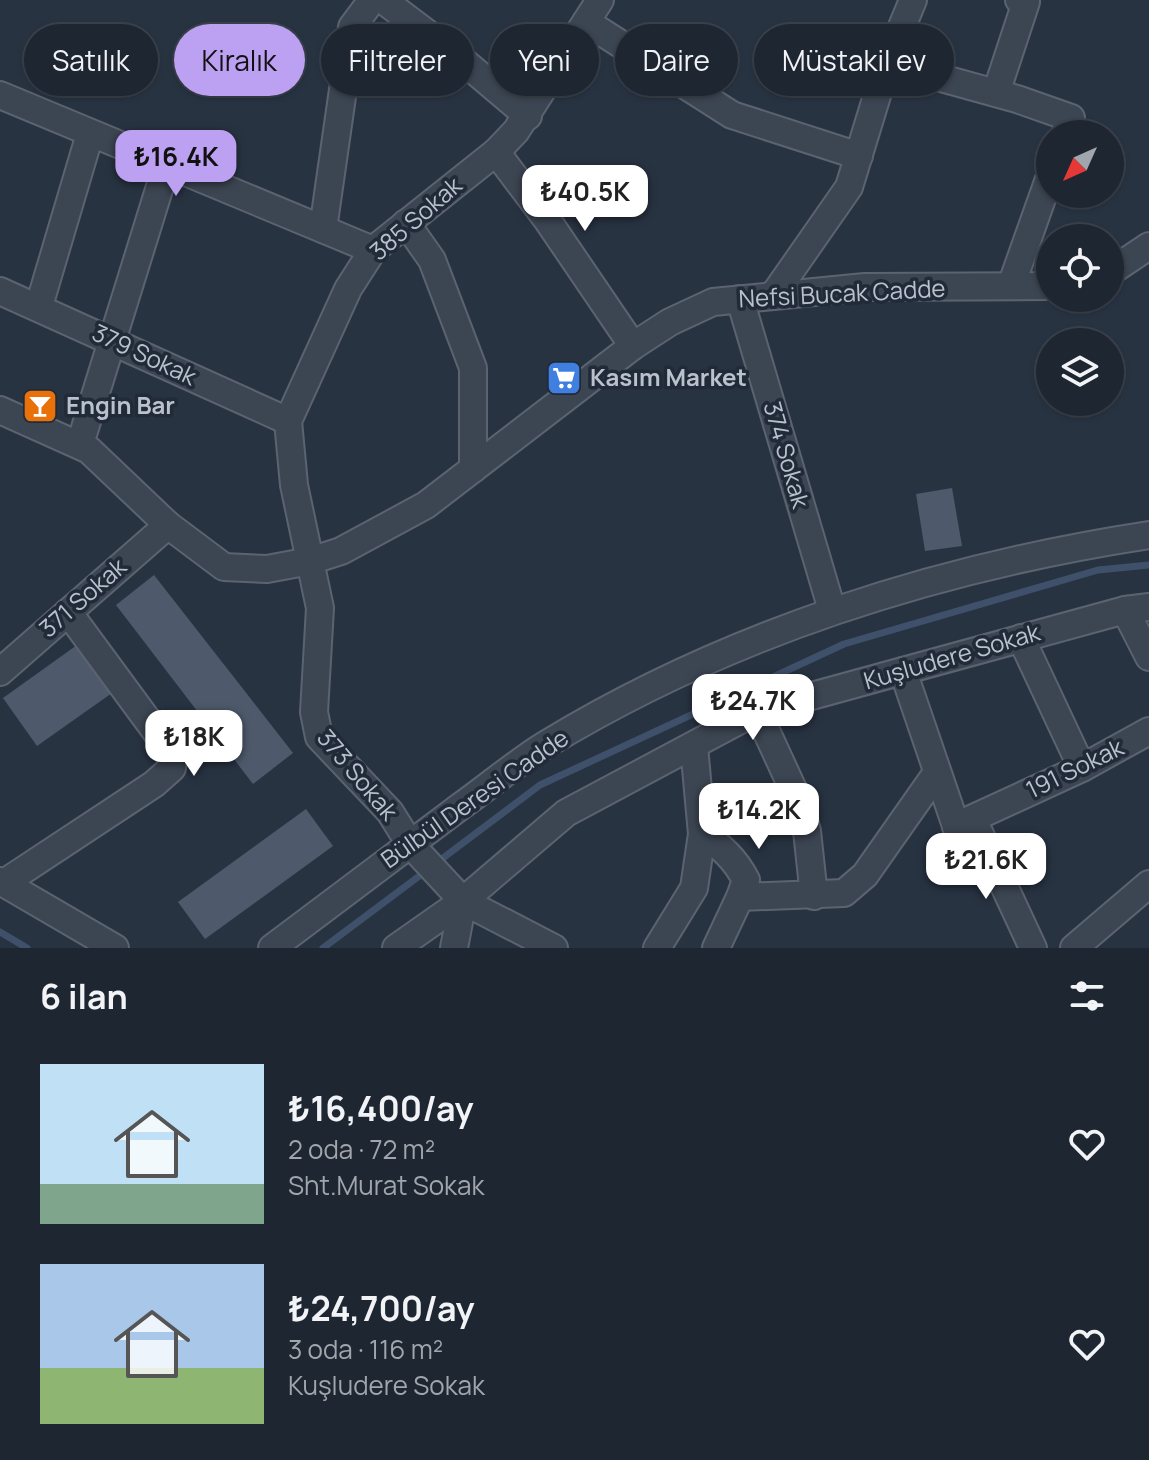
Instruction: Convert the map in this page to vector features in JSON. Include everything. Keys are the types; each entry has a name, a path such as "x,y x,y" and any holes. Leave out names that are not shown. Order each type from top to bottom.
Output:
{"street":[{"name":"385 Sokak","path":"310,561 289,456 288,421 348,289 373,250 496,152 528,116 600,0"},
{"path":"903,24 913,0"},
{"path":"996,93 1026,2 1019,0"},
{"path":"323,229 352,27 366,3 456,55 528,116"},
{"path":"586,22 732,115 859,156"},
{"path":"954,81 1070,120"},
{"path":"0,95 166,167 373,250"},
{"path":"773,296 849,187 877,96"},
{"path":"39,306 90,134"},
{"path":"496,152 548,221 633,346"},
{"path":"80,444 166,167"},
{"path":"1011,286 1039,208"},
{"path":"406,223 438,272 473,368 473,469"},
{"path":"1124,263 1149,246"},
{"name":"Nefsi Bucak Cadde","path":"0,410 80,444 168,525 224,567 246,570 310,561 341,551 426,505 633,346 670,322 713,302 865,287 1036,286"},
{"name":"379 Sokak","path":"0,291 288,421"},
{"name":"374 Sokak","path":"740,299 832,610"},
{"name":"371 Sokak","path":"0,672 168,525"},
{"name":"Bülbül Deresi Cadde","path":"272,948 543,746 632,696 832,610 894,591 1085,546 1149,535"},
{"name":"373 Sokak","path":"310,561 320,608 315,725 319,737 390,812 410,844 463,901 554,948"},
{"path":"1137,608 1149,657"},
{"name":"Kuşludere Sokak","path":"396,948 463,901 566,813 757,711 1137,608"},
{"path":"68,612 157,733 173,761 172,768 154,784 2,882 115,948"},
{"path":"1021,638 1082,768"},
{"path":"903,671 956,826 978,830 1033,948"},
{"path":"757,711 798,800 807,831 814,896"},
{"name":"191 Sokak","path":"956,826 1082,768 1149,731"},
{"path":"657,948 694,888 702,834 694,746"},
{"path":"740,897 844,893 865,875 936,774"},
{"path":"702,834 722,847 739,866 746,880 716,948"},
{"path":"1074,948 1149,884"},
{"path":"454,948 463,901"}],"building":[{"path":"952,488 962,546 925,551 916,494"},
{"path":"154,575 293,753 253,784 116,605"},
{"path":"77,645 112,693 37,746 3,698"},
{"path":"306,809 333,846 205,939 178,902"}],"waterway":[{"path":"435,864 540,785 844,644 1098,570 1149,565"},
{"path":"323,948 426,871"},
{"path":"0,932 27,948"}],"place":[{"name":"Kasım Market","path":"564,378"},
{"name":"Engin Bar","path":"40,406"}]}
